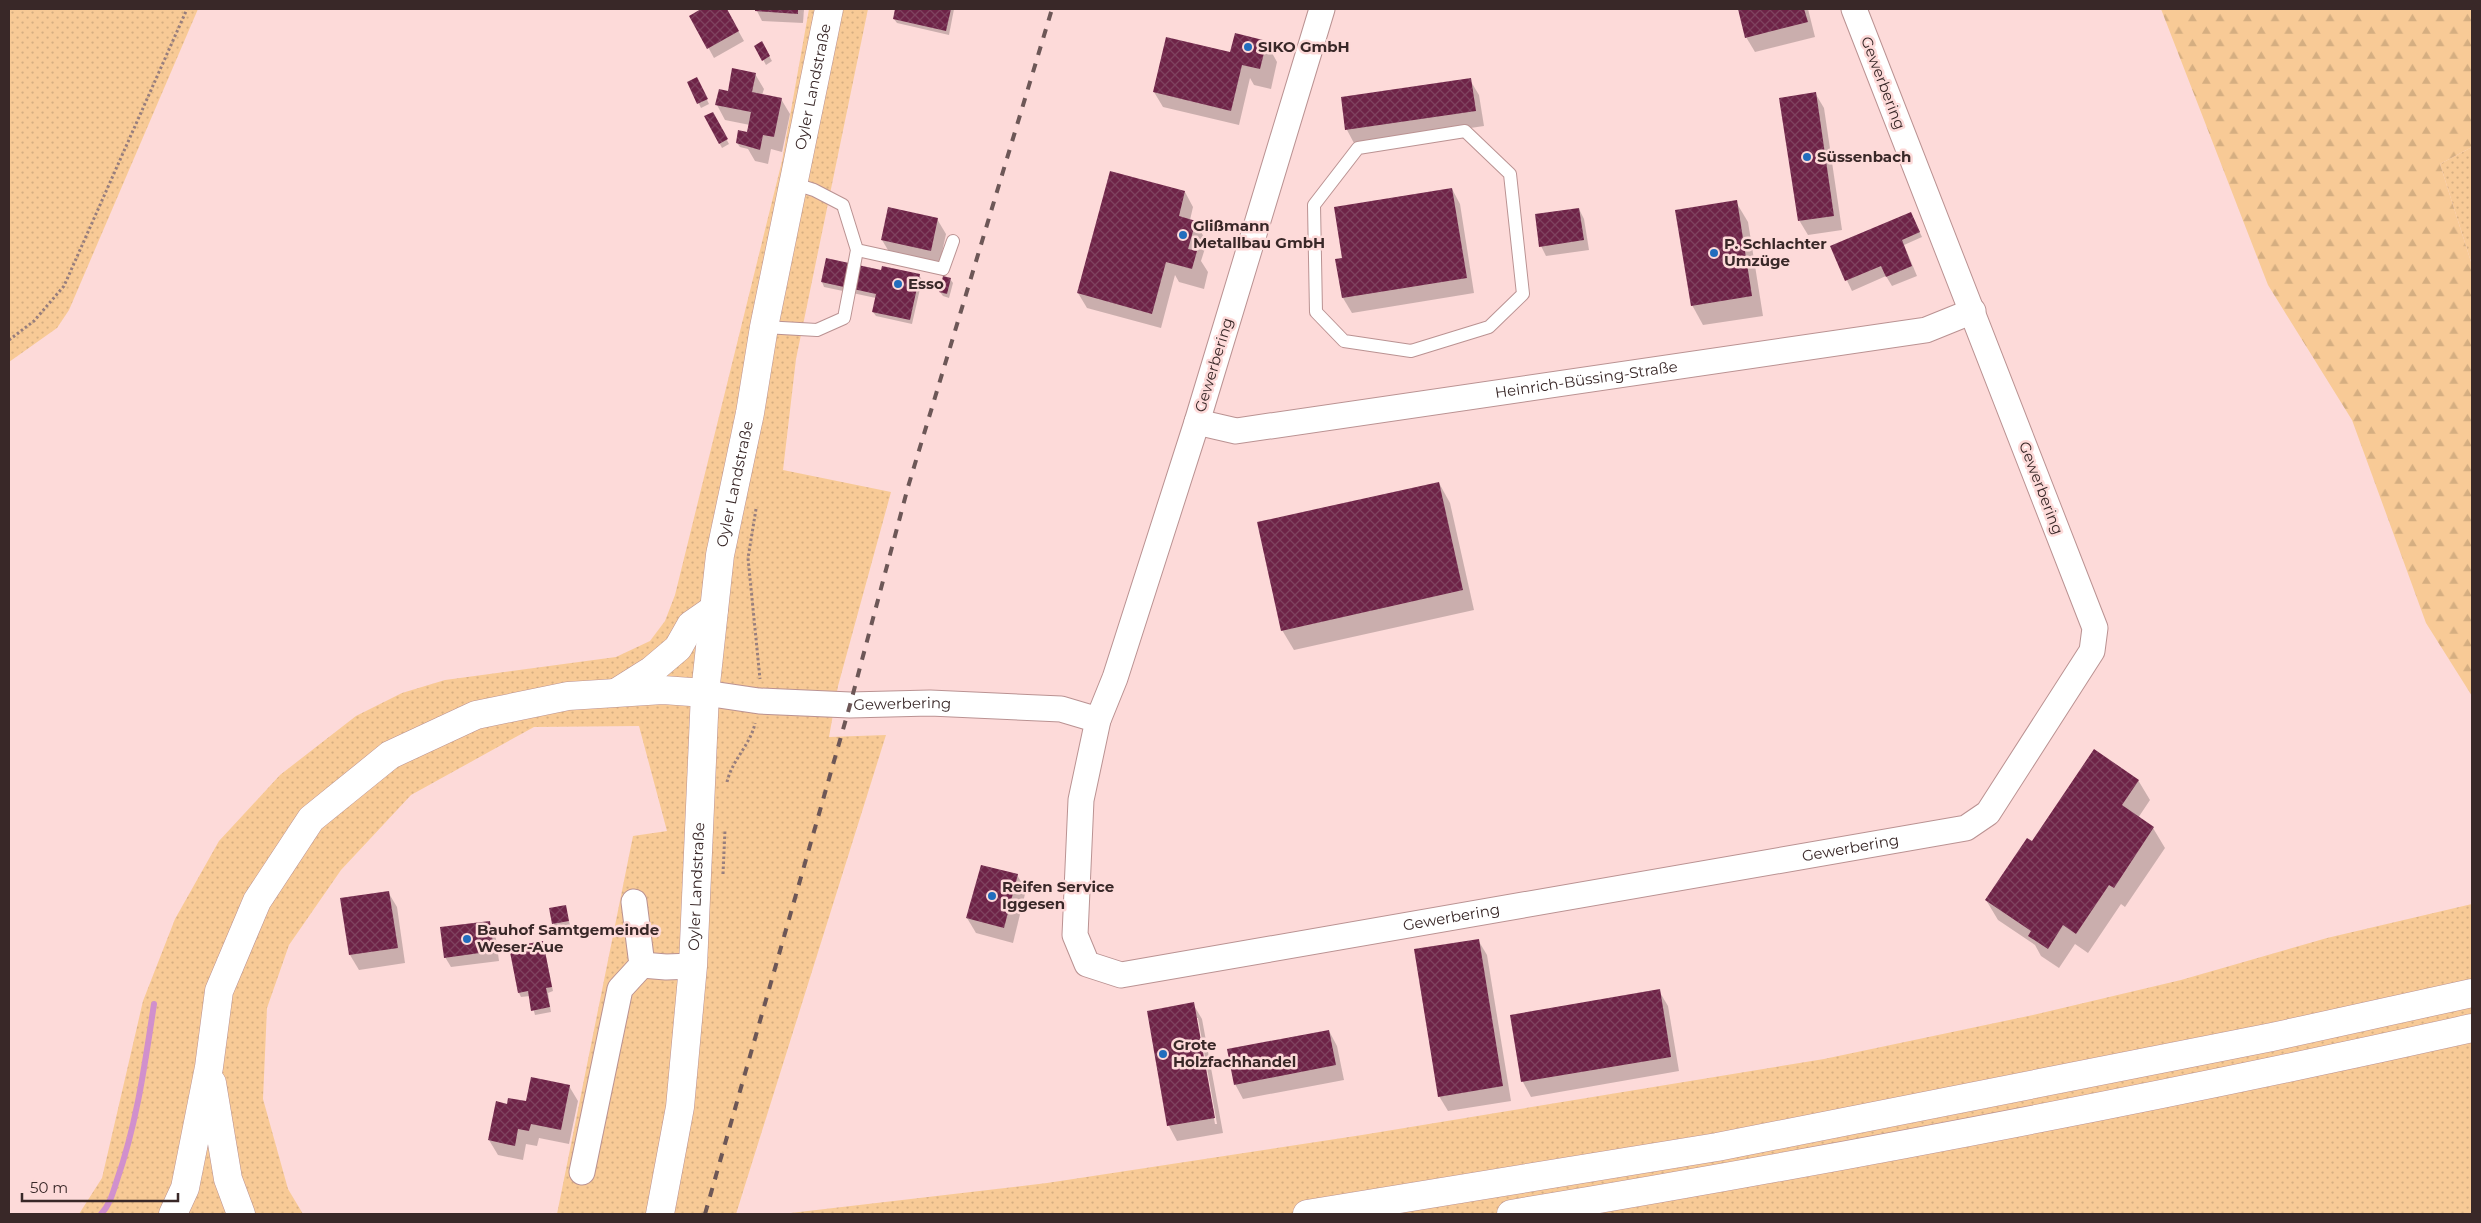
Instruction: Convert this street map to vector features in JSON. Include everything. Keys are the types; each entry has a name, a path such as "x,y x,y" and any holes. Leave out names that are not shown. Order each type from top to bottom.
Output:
{"main road":[{"name":"Oyler Landstraße","path":"660,1214 680,1107 693,966 705,693 720,555 750,413 764,327 829,9"},
{"path":"616,692 652,670 678,648 691,625 714,609"},
{"path":"173,1214 185,1188 209,1067 220,990 257,901 311,819 390,755 476,715 568,696 663,690 705,693"},
{"path":"1306,1214 1717,1147 2262,1039 2472,993"},
{"path":"1511,1214 1720,1179 1989,1129 2279,1071 2472,1028"},
{"path":"209,1067 228,1179 241,1214"}],"street":[{"name":"Gewerbering","path":"1322,9 1197,422 1115,678 1098,720 1081,800 1075,935 1087,964 1121,975 1966,828 1988,813 2092,651 2095,628 1854,9"},
{"name":"Heinrich-Büssing-Straße","path":"1197,422 1236,431 1926,330 1973,311"},
{"name":"Gewerbering","path":"705,693 759,701 850,704 930,703 1061,709 1098,720"},
{"path":"582,1172 620,989 642,965 634,902"},
{"name":"Oyler Landstraße","path":"642,965 666,967 693,966"}],"lane":[{"path":"1466,131 1510,174 1523,294 1489,327 1411,351 1344,341 1316,312 1314,205 1358,148 1466,131"},
{"path":"764,327 817,330 844,318 857,250 843,205 814,190 794,184"},
{"path":"857,250 943,269 953,240"}],"path":[{"path":"9,340 34,322 64,286 187,9"},
{"path":"758,502 748,558 760,674 759,701"}],"green space":[{"path":"9,9 198,9 69,310 57,328 9,362"},
{"path":"809,9 868,9 796,359 783,470 891,492 838,686 829,737 886,735 736,1214 557,1214 633,836 667,831 639,726 534,727 411,795 341,870 289,945 267,1008 263,1099 288,1189 303,1214 79,1214 102,1178 143,1001 175,919 219,841 280,775 356,716 402,693 445,680 616,657 650,641 665,621 675,595 782,161"},
{"path":"2161,9 2472,9 2472,147 2440,164 2472,265 2472,696 2426,623 2352,420 2268,285"},
{"path":"2472,147 2472,265 2440,164"},
{"path":"2472,904 2472,1214 782,1214 1047,1183 1362,1135 1824,1059 2033,1015 2181,980 2327,938"}],"building":[{"path":"701,9 727,9 739,31 707,49 689,16"},
{"path":"755,9 798,9 798,14 755,11"},
{"path":"895,9 951,9 946,31 893,19"},
{"path":"1738,9 1804,9 1808,22 1745,38"},
{"path":"1235,33 1267,41 1260,69 1242,65 1231,111 1153,92 1166,37 1230,52"},
{"path":"762,41 770,56 762,61 754,46"},
{"path":"732,68 756,73 752,92 782,98 774,137 763,135 760,150 736,143 738,130 747,132 751,112 715,105 719,89 728,91"},
{"path":"697,77 708,99 697,104 687,82"},
{"path":"1471,78 1476,111 1345,130 1341,97"},
{"name":"Süssenbach","path":"1816,92 1834,216 1798,221 1779,98"},
{"path":"713,112 728,139 719,144 704,116"},
{"path":"1110,171 1185,191 1179,216 1196,221 1188,249 1197,251 1192,269 1166,262 1152,314 1077,293"},
{"path":"1452,188 1467,278 1342,298 1335,259 1342,258 1334,207"},
{"name":"P. Schlachter Umzüge","path":"1737,200 1752,296 1691,306 1675,210"},
{"path":"888,207 938,218 931,251 881,240"},
{"path":"1579,208 1584,240 1539,247 1535,214"},
{"path":"1911,212 1920,232 1902,240 1912,266 1886,277 1881,266 1845,281 1830,246"},
{"path":"826,258 881,270 882,266 920,274 910,320 872,312 876,294 821,282"},
{"path":"943,276 951,278 947,294 939,292"},
{"path":"1439,482 1463,590 1281,631 1257,522"},
{"path":"2094,749 2139,780 2122,805 2154,827 2114,888 2109,885 2076,934 2063,925 2048,949 2028,936 2031,931 1985,900 2027,838 2032,841"},
{"name":"Reifen Service Iggesen","path":"981,865 1018,874 1004,928 966,918"},
{"path":"389,891 398,948 349,955 340,898"},
{"path":"566,905 569,921 552,924 549,908"},
{"name":"Bauhof Samtgemeinde Weser-Aue","path":"490,921 494,951 444,958 440,927"},
{"path":"1479,939 1503,1086 1438,1097 1414,949"},
{"path":"543,941 552,987 546,988 550,1007 531,1011 528,991 518,993 509,947"},
{"path":"1660,989 1671,1057 1521,1082 1510,1015"},
{"path":"1194,1002 1215,1118 1167,1126 1147,1011"},
{"path":"1329,1030 1336,1065 1234,1085 1227,1049"},
{"path":"531,1077 570,1085 561,1130 531,1124 529,1131 518,1129 515,1146 488,1140 496,1101 507,1104 508,1098 526,1101"}],"waterway":[{"path":"101,1214 107,1207 113,1194 130,1137 140,1093 154,1004"}],"railway":[{"path":"705,1214 850,705 908,487 1052,9"}],"place":[{"name":"SIKO GmbH","path":"1248,47"},
{"name":"Süssenbach","path":"1807,157"},
{"name":"Glißmann Metallbau GmbH","path":"1183,235"},
{"name":"P. Schlachter Umzüge","path":"1714,253"},
{"name":"Esso","path":"898,284"},
{"name":"Reifen Service Iggesen","path":"992,896"},
{"name":"Bauhof Samtgemeinde Weser-Aue","path":"467,939"},
{"name":"Grote Holzfachhandel","path":"1163,1054"}]}
